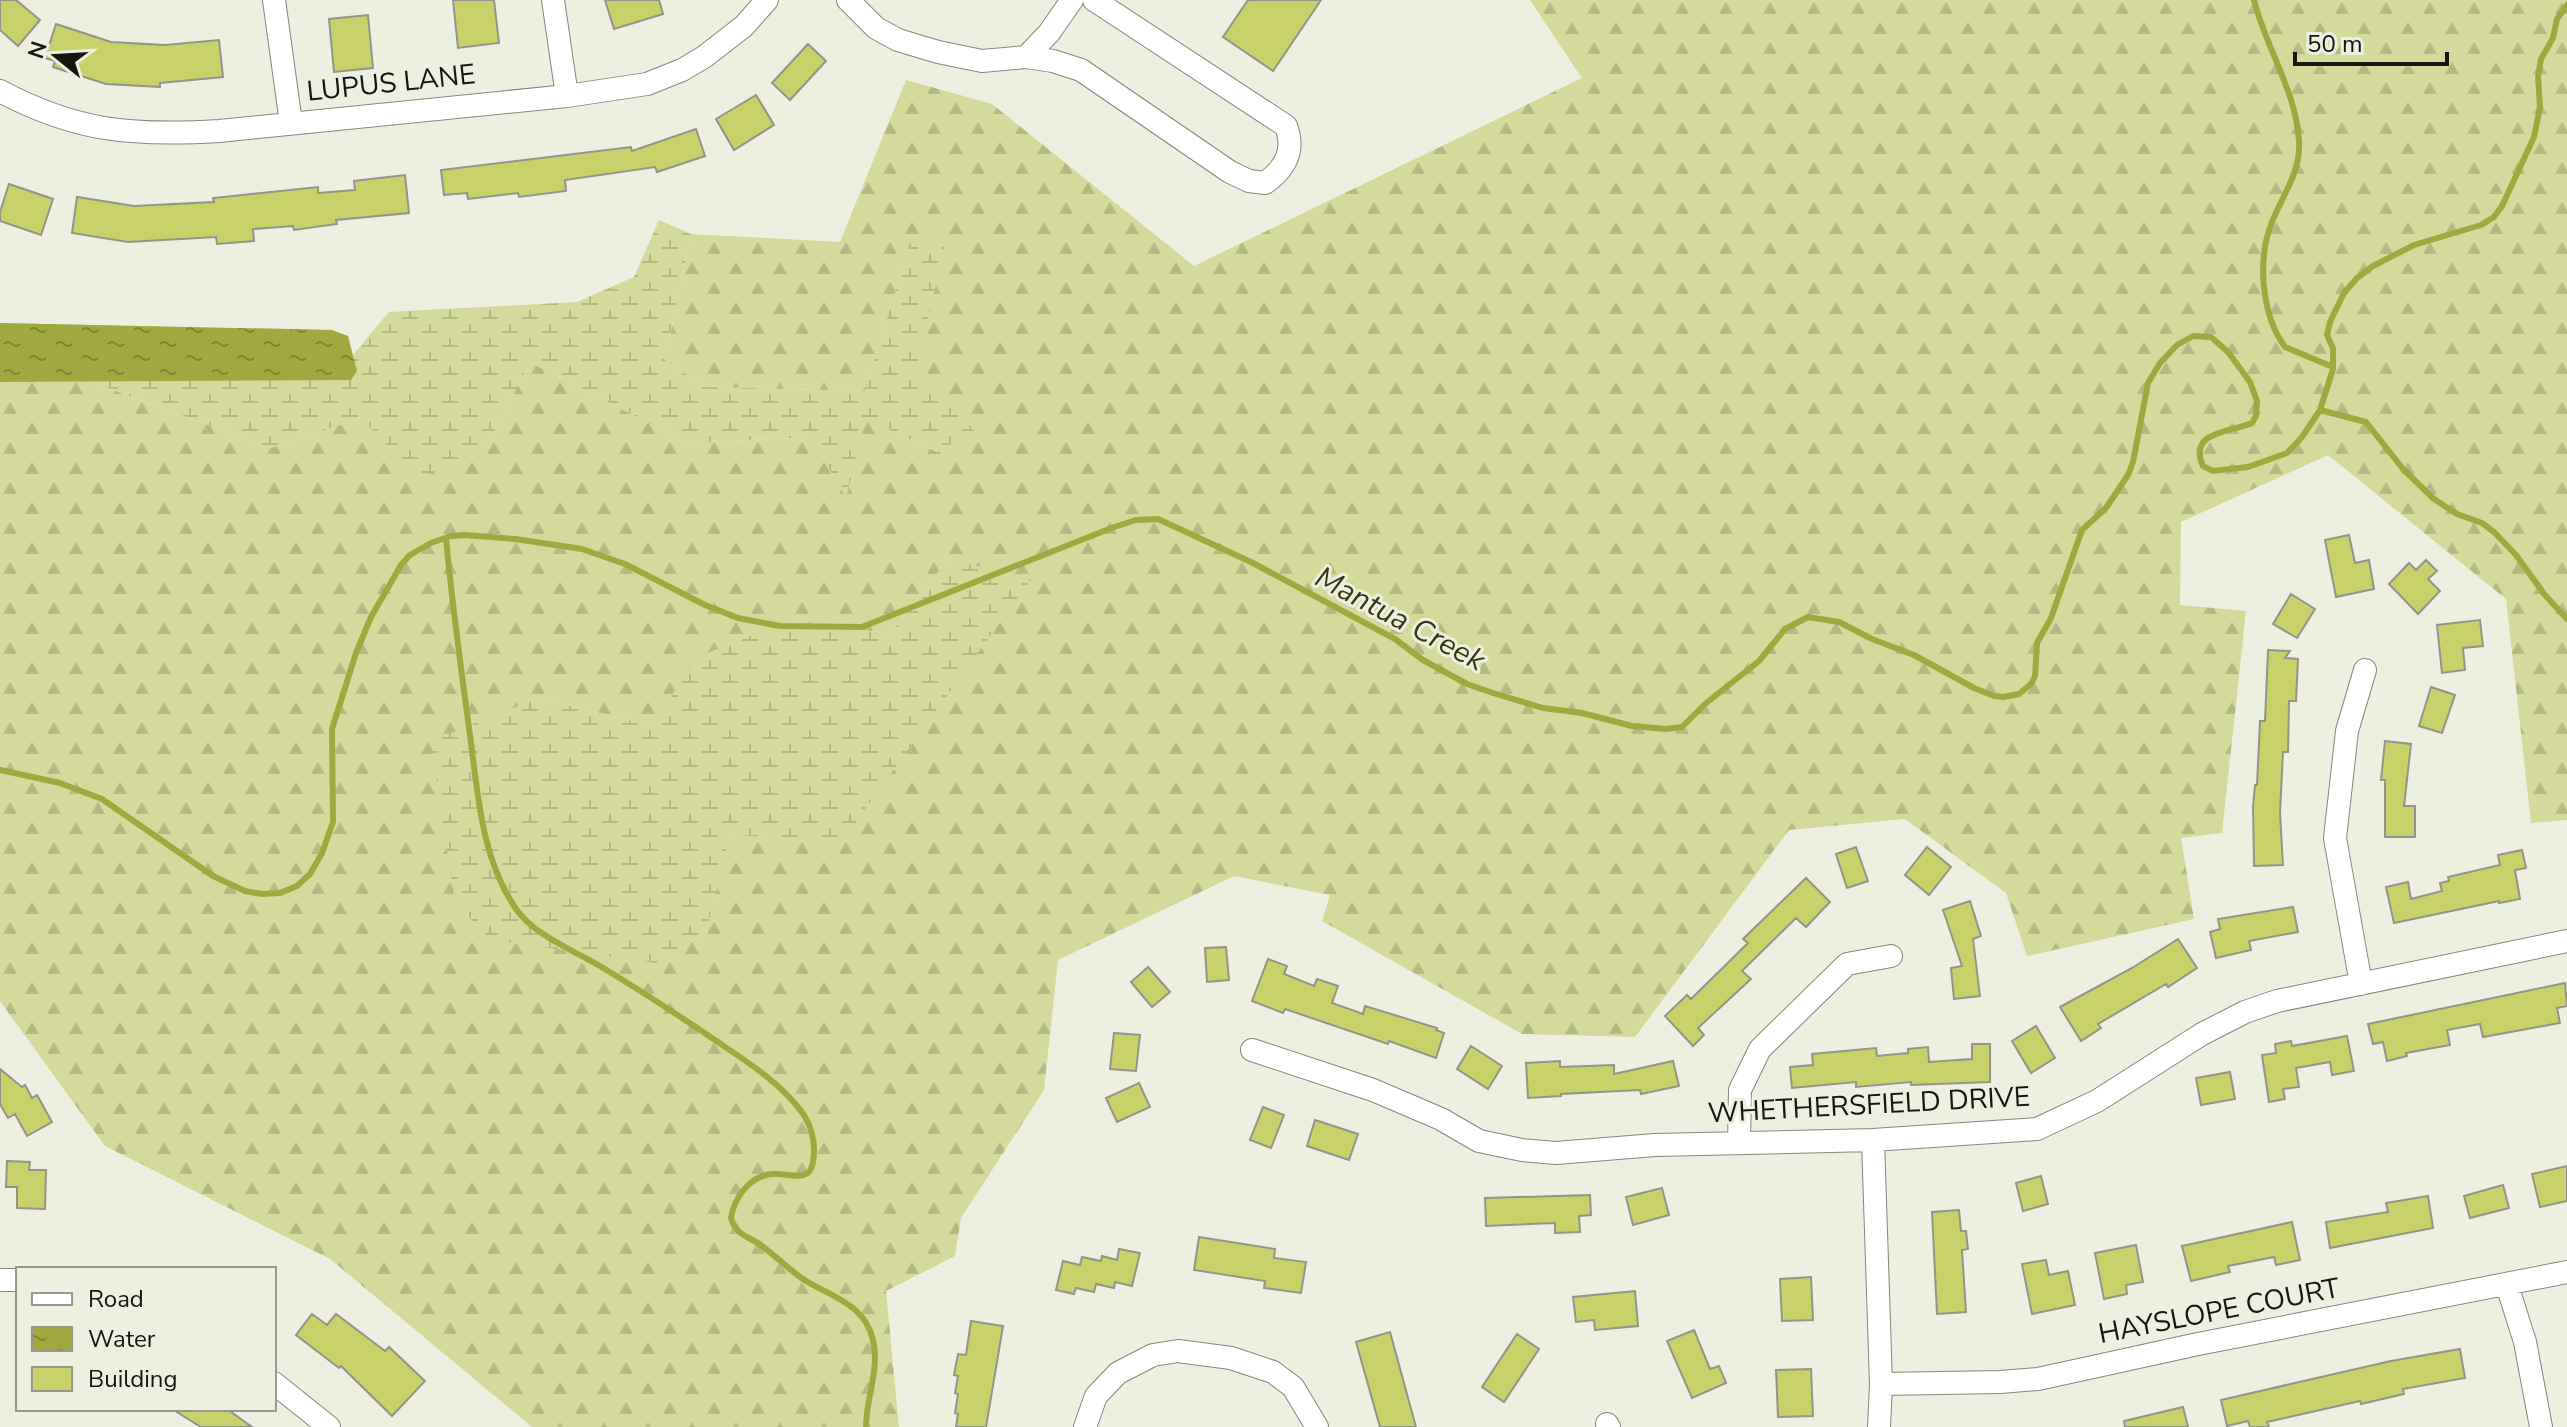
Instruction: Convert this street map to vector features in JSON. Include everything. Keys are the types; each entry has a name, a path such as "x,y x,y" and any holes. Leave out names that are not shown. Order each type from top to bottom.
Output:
{"street":[{"path":"274,0 291,123"},
{"path":"553,0 567,96"},
{"name":"LUPUS LANE","path":"0,91 46,114 70,122 118,131 193,133 567,96 647,84 682,70 725,43 767,0"},
{"path":"848,0 876,28 898,40 982,61 1026,57 1081,70 1230,172 1249,181 1265,183 1277,175 1289,156 1292,142 1286,126 1094,0"},
{"path":"1026,57 1049,33 1072,0"},
{"path":"2361,984 2335,838 2347,731 2365,670"},
{"name":"WHETHERSFIELD DRIVE","path":"1252,1050 1373,1090 1441,1119 1479,1141 1522,1150 1556,1153 1655,1145 1873,1140 2037,1129 2097,1101 2202,1034 2245,1012 2277,1001 2567,941"},
{"path":"1739,1143 1740,1090 1760,1049 1847,964 1891,956"},
{"path":"1873,1140 1881,1384 1879,1427"},
{"name":"HAYSLOPE COURT","path":"1881,1384 2038,1379 2198,1344 2567,1272"},
{"path":"2507,1285 2525,1342 2541,1427"},
{"path":"1085,1427 1096,1396 1118,1373 1153,1355 1178,1351 1231,1358 1273,1372 1293,1387 1317,1427"},
{"path":"276,1385 329,1427"}],"green space":[{"path":"1530,0 2567,0 2567,820 2531,823 2506,599 2328,455 2181,522 2180,605 2246,611 2222,833 2181,838 2194,919 2027,956 2006,893 1905,819 1789,830 1635,1037 1522,1034 1322,921 1330,895 1234,876 1058,960 1044,1090 961,1218 955,1256 886,1291 899,1427 532,1427 330,1259 105,1146 0,1001 0,367 89,381 270,448 361,418 484,451 530,362 688,443 811,437 866,418 937,452 916,370 910,243 865,391 704,387 665,360 691,234 840,242 906,80 992,104 1194,266 1582,78","holes":["948,559 844,839 729,835 706,933 656,963 538,698 653,726 793,619 890,634"]},
{"path":"659,220 691,234 665,360 704,387 865,391 910,242 946,242 916,370 974,430 938,452 866,419 846,498 811,437 688,443 530,362 484,451 419,478 361,418 270,448 89,381 0,367 0,323 332,330 353,355 389,312 577,302 634,277"},
{"path":"948,559 1031,579 843,840 730,835 706,933 656,963 491,940 455,903 431,741 538,698 653,726 695,658 793,619 890,634"}],"water":[{"path":"0,323 332,330 348,336 357,371 351,380 0,382"}],"building":[{"path":"0,0 16,0 40,20 18,46 0,30"},
{"path":"453,0 494,0 499,43 458,48"},
{"path":"605,0 659,0 663,14 614,29"},
{"path":"1248,0 1321,0 1273,71 1223,37"},
{"path":"368,15 373,68 334,72 329,19"},
{"path":"56,24 111,42 165,45 219,40 223,77 160,83 160,87 106,84 53,67 55,61 45,58"},
{"path":"808,44 826,61 790,100 772,83"},
{"path":"756,95 774,125 734,150 716,119"},
{"path":"696,129 705,156 657,172 655,167 565,180 566,191 519,197 518,193 468,199 467,193 444,195 441,170 631,147 632,151"},
{"path":"405,175 409,213 336,220 337,224 294,230 293,226 253,229 254,241 217,244 216,237 128,242 72,233 77,197 134,206 214,202 213,198 318,187 318,193 355,190 354,181"},
{"path":"9,184 53,199 41,235 0,221"},
{"path":"2349,535 2355,563 2369,560 2374,589 2336,597 2325,540"},
{"path":"2426,560 2437,571 2428,579 2440,591 2418,614 2389,584 2409,563 2416,570"},
{"path":"2291,594 2315,609 2297,638 2273,624"},
{"path":"2480,620 2483,646 2463,648 2465,670 2442,673 2437,625"},
{"path":"2268,650 2290,651 2285,658 2298,659 2296,701 2289,701 2288,752 2283,752 2280,813 2283,865 2254,866 2253,807 2260,721 2265,721"},
{"path":"2431,687 2455,695 2442,733 2419,726"},
{"path":"2385,741 2411,744 2404,806 2415,806 2415,837 2385,837 2385,780 2381,780"},
{"path":"1856,847 1868,881 1847,888 1836,854"},
{"path":"1927,847 1951,867 1929,895 1905,875"},
{"path":"2522,850 2526,868 2515,870 2520,899 2394,923 2386,887 2408,882 2411,899 2442,891 2440,883 2449,881 2448,877 2500,865 2498,855"},
{"path":"1806,878 1830,902 1806,927 1796,918 1742,971 1751,979 1698,1028 1704,1035 1693,1046 1665,1016 1687,995 1691,999 1748,943 1743,939"},
{"path":"1970,901 1981,936 1973,939 1980,996 1954,999 1951,968 1962,966 1943,910"},
{"path":"2293,907 2298,932 2249,941 2251,950 2216,958 2210,932 2220,929 2218,919"},
{"path":"2178,939 2197,968 2098,1024 2101,1028 2081,1041 2060,1007"},
{"path":"1226,947 1229,980 1207,982 1205,948"},
{"path":"1268,959 1287,966 1284,974 1314,986 1317,979 1338,986 1332,1003 1363,1014 1365,1006 1437,1028 1444,1033 1436,1058 1252,1001"},
{"path":"1148,967 1170,992 1152,1007 1131,982"},
{"path":"2565,983 2567,1006 2557,1008 2560,1023 2483,1037 2480,1024 2447,1030 2450,1045 2406,1053 2407,1056 2387,1061 2383,1042 2373,1044 2368,1024"},
{"path":"2036,1026 2055,1058 2031,1073 2012,1041"},
{"path":"1114,1033 1140,1035 1136,1071 1110,1069"},
{"path":"2347,1036 2354,1071 2332,1075 2330,1062 2296,1068 2299,1087 2283,1089 2285,1099 2269,1102 2262,1055 2276,1053 2275,1044 2291,1041 2292,1046"},
{"path":"1972,1044 1990,1044 1990,1082 1911,1085 1911,1082 1856,1087 1856,1082 1792,1088 1790,1067 1813,1065 1812,1054 1876,1048 1877,1056 1908,1053 1908,1049 1928,1047 1929,1062 1972,1059"},
{"path":"1471,1046 1502,1066 1488,1089 1457,1069"},
{"path":"1560,1061 1560,1067 1614,1065 1614,1074 1673,1061 1679,1086 1641,1094 1640,1090 1528,1098 1526,1063"},
{"path":"0,1069 22,1087 25,1085 32,1098 37,1095 52,1122 27,1136 15,1114 8,1118 0,1104"},
{"path":"2230,1072 2235,1099 2201,1105 2196,1078"},
{"path":"1139,1083 1150,1107 1117,1122 1106,1098"},
{"path":"1263,1107 1284,1115 1271,1148 1250,1140"},
{"path":"1315,1120 1358,1134 1349,1160 1307,1146"},
{"path":"7,1161 30,1162 29,1170 46,1170 45,1209 17,1208 17,1187 6,1187"},
{"path":"2567,1166 2567,1201 2540,1207 2532,1174"},
{"path":"2041,1176 2048,1204 2023,1211 2016,1183"},
{"path":"2503,1185 2509,1208 2470,1218 2464,1196"},
{"path":"1662,1188 1669,1215 1633,1225 1626,1197"},
{"path":"1590,1195 1591,1215 1579,1216 1580,1232 1555,1233 1555,1223 1486,1226 1485,1198"},
{"path":"2428,1196 2433,1228 2330,1248 2326,1222 2388,1212 2386,1203"},
{"path":"1959,1210 1961,1231 1966,1231 1968,1249 1962,1250 1966,1312 1937,1314 1932,1212"},
{"path":"2292,1222 2300,1260 2276,1265 2274,1257 2228,1266 2230,1272 2191,1281 2182,1246"},
{"path":"1199,1237 1275,1249 1274,1258 1306,1262 1301,1293 1264,1288 1265,1281 1194,1270"},
{"path":"2136,1245 2143,1282 2126,1285 2127,1294 2104,1299 2095,1253"},
{"path":"1119,1249 1140,1253 1132,1286 1115,1282 1114,1288 1096,1284 1094,1292 1076,1288 1074,1294 1056,1290 1063,1261 1080,1265 1082,1257 1101,1261 1102,1256 1117,1260"},
{"path":"2046,1260 2049,1275 2068,1271 2075,1305 2032,1314 2022,1264"},
{"path":"1811,1277 1813,1320 1782,1321 1780,1279"},
{"path":"1635,1291 1638,1326 1595,1330 1594,1320 1576,1322 1573,1297"},
{"path":"312,1314 327,1325 336,1314 385,1351 389,1347 425,1381 392,1416 341,1366 339,1368 296,1335"},
{"path":"971,1321 1003,1326 986,1427 956,1427 958,1376 954,1375 958,1354 966,1355"},
{"path":"1694,1330 1710,1369 1719,1366 1726,1383 1692,1398 1667,1341"},
{"path":"1390,1332 1416,1427 1380,1427 1356,1342"},
{"path":"1517,1334 1539,1349 1504,1402 1482,1387"},
{"path":"2460,1349 2465,1378 2403,1389 2404,1394 2361,1404 2360,1401 2267,1422 2269,1427 2250,1427 2248,1421 2227,1426 2221,1400 2391,1361"},
{"path":"1811,1369 1813,1416 1778,1417 1776,1370"},
{"path":"2183,1407 2188,1427 2125,1427 2124,1421"},
{"path":"175,1411 230,1411 252,1427 201,1427"}],"waterway":[{"path":"2254,0 2287,87 2299,141 2294,173 2267,237 2263,269 2266,303 2285,347 2333,367"},
{"name":"Mantua Creek","path":"0,770 60,783 102,799 213,876 245,891 280,893 297,886 310,874 322,853 333,822 332,729 371,617 410,555 431,543 465,535 582,549 625,564 705,605 738,618 780,626 862,627 1114,527 1136,520 1158,519 1251,562 1395,639 1423,660 1467,684 1543,708 1582,713 1632,726 1682,727 1705,704 1759,661 1785,629 1808,617 1839,622 1914,655 1994,696 2019,694 2035,676 2037,643 2051,618 2082,530 2106,508 2128,475 2148,383 2160,363 2177,345 2193,336 2211,337 2228,352 2250,382 2257,401 2256,416 2252,423 2206,439 2200,454 2203,466 2213,471 2248,467 2287,453 2320,410 2333,369 2333,348 2327,335 2330,322 2344,293 2357,278 2414,245 2481,225 2494,217 2502,206 2534,137 2540,107 2538,77 2541,59 2553,38 2557,19 2567,5"},
{"path":"2320,410 2366,422 2403,469 2434,499 2494,532 2567,619"},
{"path":"446,538 479,803 488,847 504,889 516,909 533,927 642,992 749,1063 784,1092 804,1115 813,1141 811,1169 802,1176 773,1174 757,1178 744,1189 731,1218 740,1232 794,1273 847,1303 863,1318 875,1351 866,1427"}]}
